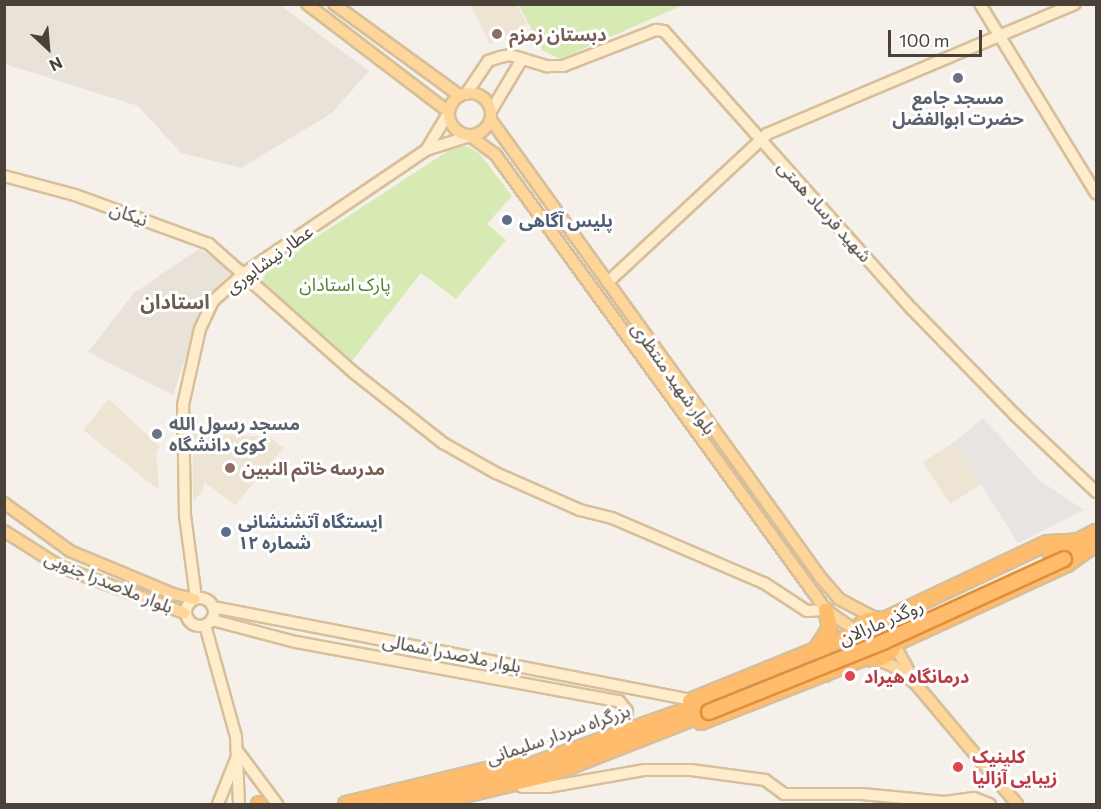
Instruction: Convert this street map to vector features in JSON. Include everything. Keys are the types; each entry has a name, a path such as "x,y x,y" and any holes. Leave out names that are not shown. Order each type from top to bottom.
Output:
{"highway":[{"path":"678,718 716,718 825,674 870,658 886,656 894,644 931,631 1067,564 1089,544 1096,532"},
{"path":"678,718 691,700 855,632 863,621 879,619 916,604 1047,543 1089,544"},
{"name":"روگذر مارالان","path":"707,707 883,642 1089,544"},
{"path":"916,604 918,618 931,631"},
{"path":"817,648 830,628 826,610"},
{"path":"879,619 893,629 894,644"},
{"path":"855,632 856,648 870,658"},
{"path":"817,648 825,657 825,674"},
{"name":"بزرگراه سردار سلیمانی","path":"426,804 548,776 707,707"},
{"name":"بزرگراه سردار سلیمانی","path":"386,804 543,760 619,732 678,718"},
{"path":"346,804 500,764 543,760"},
{"path":"464,804 522,787 548,776"}],"main road":[{"path":"307,4 449,112 452,126 470,136 483,131 491,116 485,99 463,95 334,4"},
{"path":"449,112 463,95"},
{"name":"بلوار شهید منتظری","path":"491,116 639,328 773,513 839,599 879,619"},
{"name":"بلوار شهید منتظری","path":"470,136 495,154 629,335 760,522 826,610 855,632"},
{"path":"565,248 577,239"},
{"path":"629,335 639,328"},
{"name":"بلوار ملاصدرا جنوبی","path":"4,503 70,551 173,594 195,598"},
{"path":"760,522 773,513"},
{"name":"بلوار ملاصدرا جنوبی","path":"4,531 61,567 185,613"},
{"path":"826,610 839,599"},
{"path":"894,644 916,684 1017,804"},
{"path":"870,658 893,666 916,684"}],"street":[{"path":"980,4 1096,194"},
{"path":"608,282 762,139 1075,4"},
{"name":"شهید فرساد همتی","path":"522,59 548,66 563,66 656,30 664,31 913,309 1015,415 1096,492"},
{"path":"463,95 488,61 510,55 522,59 491,116"},
{"path":"426,150 443,129 449,112"},
{"path":"426,150 470,136"},
{"name":"عطار نیشابوری","path":"195,598 185,516 183,405 200,329 213,302 243,274 426,150"},
{"name":"نیکان","path":"4,176 75,195 209,244 243,274"},
{"path":"243,274 389,401 443,443 496,473 764,583 807,611 826,610"},
{"path":"208,623 190,623 185,613 195,598 207,599 213,607 208,623 238,753 239,804"},
{"name":"بلوار ملاصدرا شمالی","path":"213,607 691,700"},
{"name":"بلوار ملاصدرا شمالی","path":"208,623 304,644 620,701 627,711 619,732"},
{"path":"218,804 238,753"},
{"path":"238,753 277,804"},
{"path":"522,787 548,787 645,770 691,770 765,780 784,794 862,794 945,802 974,798 990,804"}],"shaded area":[{"path":"4,5 280,5 369,71 332,113 241,168 181,153 138,106 5,64"},
{"name":"دبستان زمزم","path":"470,5 517,5 527,24 490,44"},
{"path":"199,249 233,271 205,299 173,395 88,352 134,293"},
{"path":"109,399 160,447 156,451 159,490 83,430"},
{"path":"983,418 1039,480 1084,510 1018,543 954,442"},
{"name":"مدرسه خاتم النبین","path":"196,421 218,434 270,437 284,448 235,505 204,482 203,491 193,501 193,454 188,447 188,431 189,424"},
{"path":"954,442 981,484 950,504 923,462"}],"green space":[{"path":"519,5 683,5 560,59 542,50"},
{"name":"پارک استادان","path":"467,146 480,154 512,196 487,224 506,240 456,299 421,273 352,361 262,283 266,270 454,147"}],"place":[{"name":"دبستان زمزم","path":"497,34"},
{"name":"مسجد جامع حضرت ابوالفضل","path":"958,78"},
{"name":"پلیس آگاهی","path":"507,220"},
{"name":"مسجد رسول الله کوی دانشگاه","path":"157,434"},
{"name":"مدرسه خاتم النبین","path":"230,468"},
{"name":"ایستگاه آتشنشانی شماره ۱۲","path":"226,532"},
{"name":"درمانگاه هیراد","path":"850,676"},
{"name":"کلینیک زیبایی آزالیا","path":"958,767"}],"district":[{"name":"استادان","path":"175,301"}]}
